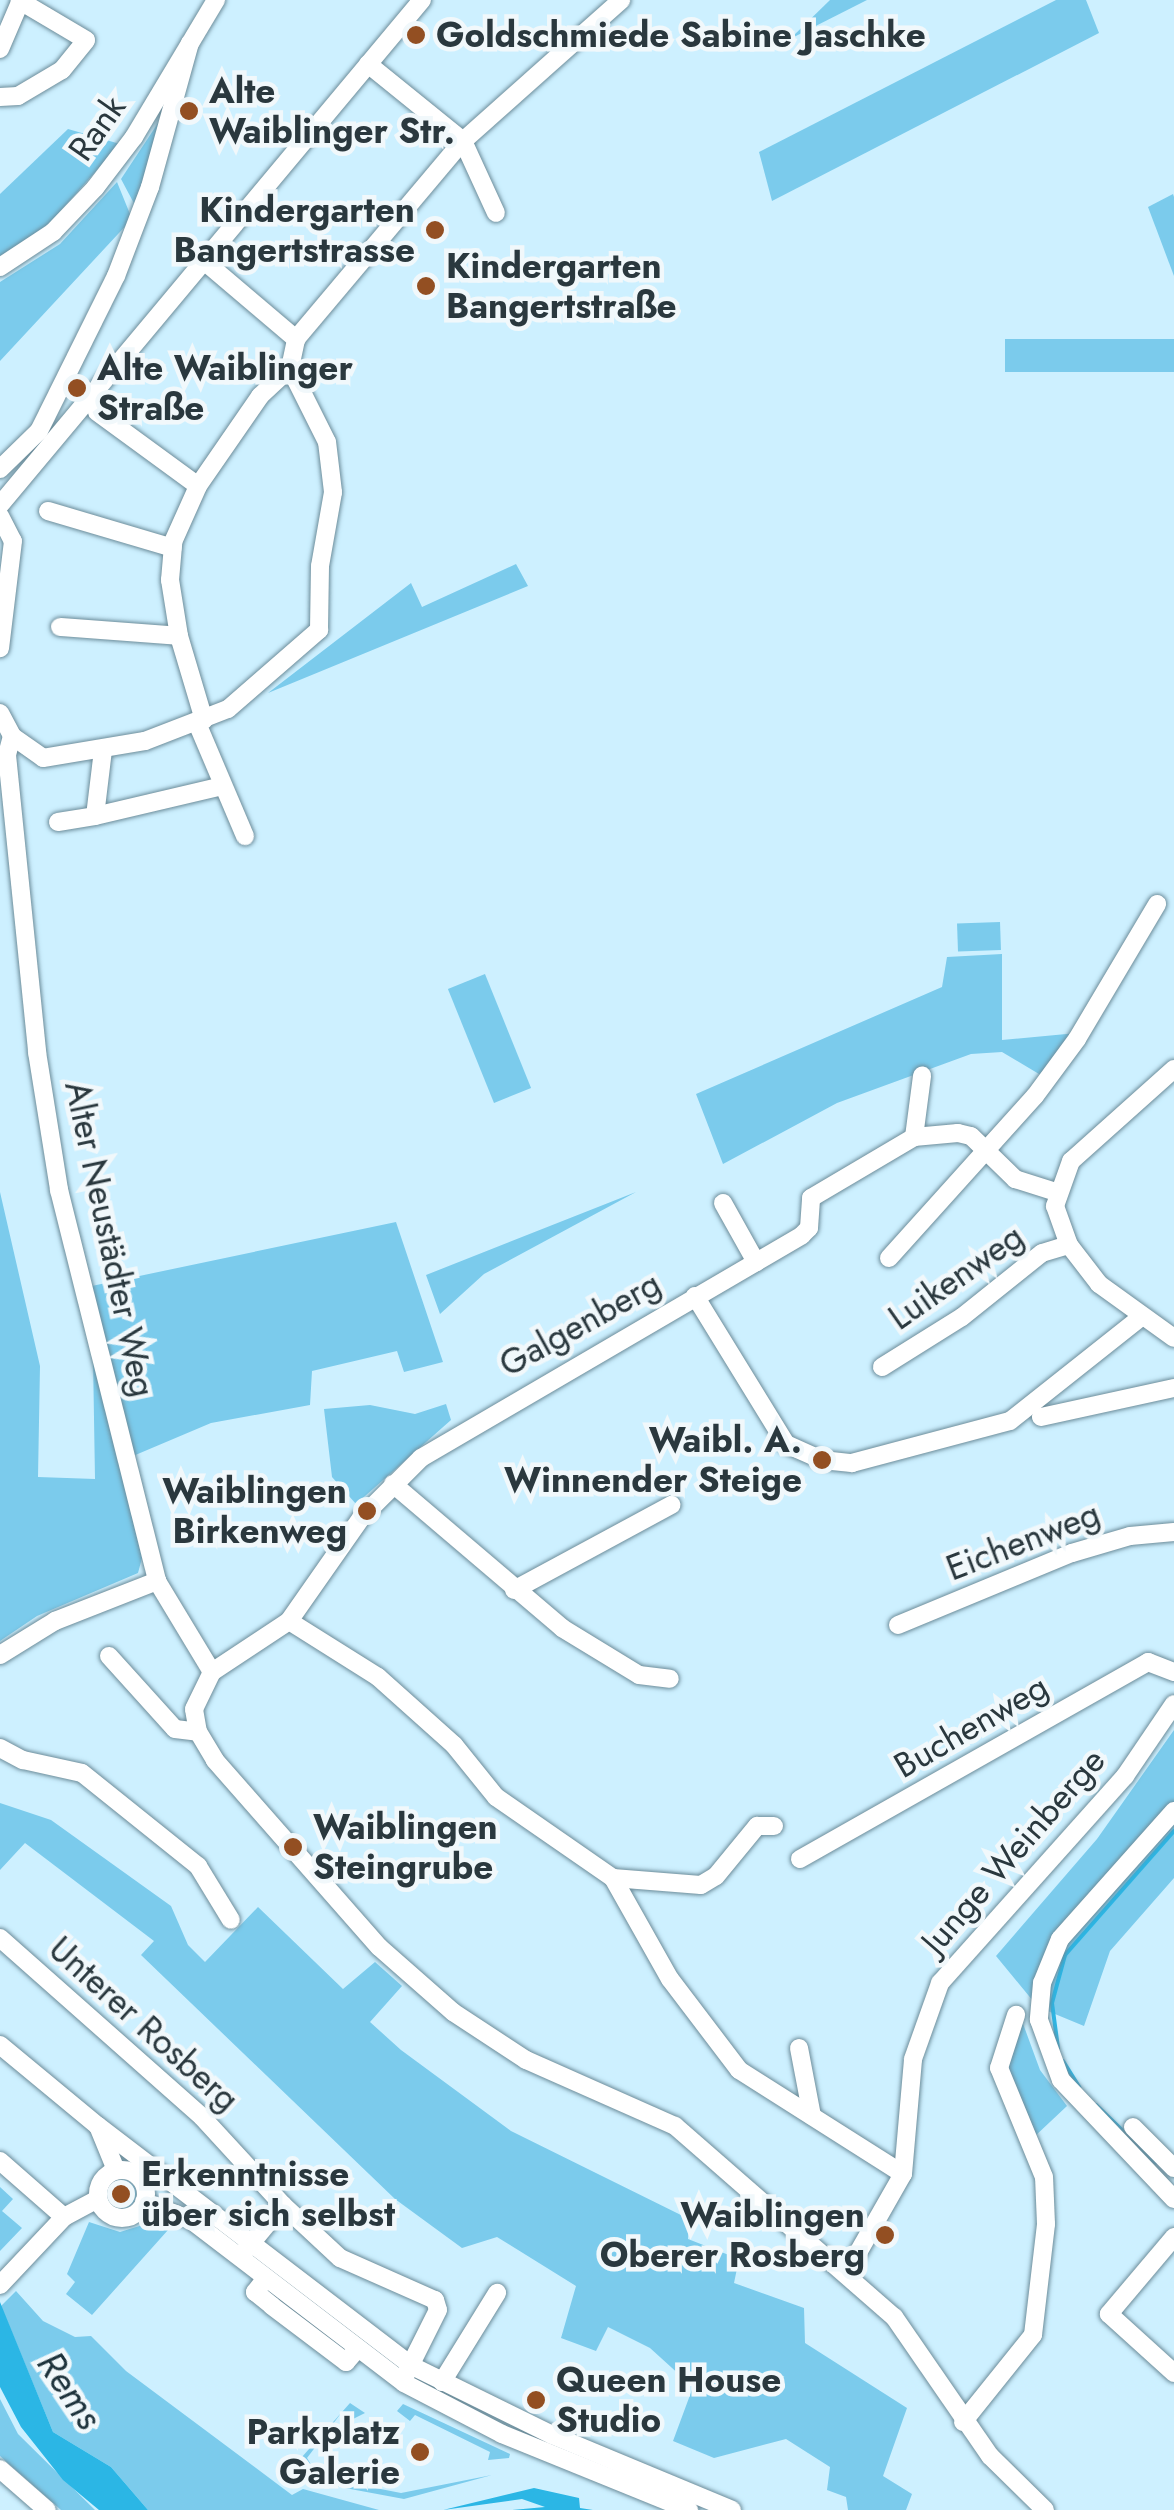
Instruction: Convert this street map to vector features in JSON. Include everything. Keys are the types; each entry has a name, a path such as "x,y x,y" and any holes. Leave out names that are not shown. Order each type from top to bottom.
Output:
{"street":[{"path":"0,48 20,0 86,40 62,70 18,96 0,97"},
{"name":"Rank","path":"0,267 53,232 95,188 134,137 216,0"},
{"path":"0,505 422,0"},
{"path":"245,836 200,722 180,636 173,548 198,486 260,396 290,368 296,339 463,141 621,0"},
{"path":"0,470 38,431 116,276 150,187 190,43"},
{"path":"368,64 463,141 496,213"},
{"path":"204,261 296,339"},
{"path":"0,713 12,736 44,758 103,750 200,722 228,709 319,630 320,566 333,492 326,442 290,368"},
{"path":"97,412 198,486"},
{"path":"48,510 173,548"},
{"path":"0,516 13,541 0,648"},
{"path":"60,628 180,636"},
{"name":"Alter Neustädter Weg","path":"12,736 7,756 37,1052 59,1190 157,1581 212,1672"},
{"path":"95,816 103,750"},
{"path":"58,822 224,786"},
{"path":"888,1258 989,1152 1077,1040 1157,904"},
{"path":"914,1137 922,1076"},
{"path":"1171,1077 1072,1161 1056,1192 1058,1221 1069,1245 1100,1284 1174,1338"},
{"path":"696,1296 809,1228 811,1198 914,1137 958,1133 989,1152 1015,1179 1056,1192"},
{"path":"723,1203 756,1262"},
{"name":"Luikenweg","path":"882,1367 962,1316 1042,1253 1069,1245"},
{"name":"Galgenberg","path":"212,1672 289,1621 361,1518 392,1484 457,1431 696,1296 786,1444 822,1460 852,1462 1010,1420 1141,1317"},
{"path":"1041,1417 1174,1388"},
{"path":"1046,1391 1067,1410"},
{"path":"392,1484 514,1590 638,1675 670,1679"},
{"path":"514,1590 671,1505"},
{"name":"Eichenweg","path":"898,1625 1072,1553 1130,1536 1174,1532"},
{"path":"0,1655 55,1621 157,1581"},
{"path":"289,1621 378,1677 454,1745 496,1797 613,1878 708,2036 739,2070 904,2174"},
{"path":"108,1656 174,1729 198,1732"},
{"name":"Buchenweg","path":"800,1859 1148,1662 1174,1672"},
{"path":"212,1672 196,1697 198,1732 353,1920 425,1989 544,2070 675,2126 848,2272 894,2317 963,2422 1045,2510"},
{"name":"Junge Weinberge","path":"848,2272 904,2174 913,2059 940,1984 1124,1776 1174,1704"},
{"path":"0,1748 23,1760 82,1773 198,1866 231,1920"},
{"path":"1174,1811 1060,1940 1042,1982 1039,2020 1061,2080 1174,2199"},
{"path":"613,1878 700,1884 716,1876 757,1826 774,1826"},
{"name":"Unterer Rosberg","path":"0,1938 202,2117 283,2205 340,2258 435,2300 438,2310 410,2368"},
{"path":"963,2422 1033,2335 1046,2224 1044,2176 1005,2096 999,2068 1016,2016"},
{"path":"0,2045 98,2126 134,2148 245,2252 266,2278 358,2348 442,2382 586,2458 727,2509"},
{"path":"799,2048 812,2116"},
{"path":"98,2126 116,2170"},
{"path":"1133,2128 1174,2168"},
{"path":"0,2161 64,2217"},
{"path":"116,2170 103,2179 98,2199 107,2214 122,2218 144,2202"},
{"path":"116,2170 139,2177 144,2202"},
{"path":"0,2284 64,2217 98,2199"},
{"path":"144,2202 191,2220 245,2252 410,2368 689,2510"},
{"path":"245,2252 283,2205"},
{"path":"1174,2236 1109,2314 1174,2373"},
{"path":"442,2382 497,2293"},
{"path":"0,2469 47,2510"}],"shaded area":[{"path":"830,0 867,0 790,39"},
{"path":"1056,0 1086,0 1099,33 772,201 759,152"},
{"path":"166,111 137,209 121,179"},
{"path":"68,129 120,144 48,225 0,261 0,194"},
{"path":"117,182 132,219 0,361 0,282 60,244"},
{"path":"1173,194 1174,197 1174,276 1148,207"},
{"path":"1005,339 1174,339 1174,372 1005,372"},
{"path":"516,564 528,586 268,693 411,583 422,607"},
{"path":"1000,922 1001,950 958,951 957,924"},
{"path":"1002,954 1002,1040 1077,1033 1044,1077 1002,1052 971,1054 837,1103 723,1164 696,1094 942,987 947,957"},
{"path":"485,974 531,1088 494,1103 448,989"},
{"path":"0,1192 40,1366 38,1477 95,1479 93,1358 142,1558 138,1573 37,1616 0,1641"},
{"path":"636,1192 484,1274 440,1314 426,1275"},
{"path":"396,1222 443,1362 404,1372 397,1351 312,1371 310,1405 211,1423 133,1456 87,1287"},
{"path":"446,1404 451,1420 356,1504 332,1477 324,1409 370,1405 415,1414"},
{"path":"1174,1730 1174,1878 1110,1951 1084,2026 1038,2007 996,1956 1097,1839"},
{"path":"0,1803 51,1820 171,1906 188,1945 205,1962 258,1907 343,1989 375,1962 402,1986 370,2022 401,2050 511,2131 689,2219 688,2239 739,2259 734,2283 804,2308 805,2343 907,2408 883,2476 912,2494 906,2510 848,2510 846,2497 827,2490 830,2467 786,2439 714,2458 673,2441 693,2387 650,2348 608,2327 596,2351 561,2338 576,2286 497,2237 462,2248 395,2199 141,1955 154,1941 25,1843 0,1870"},
{"path":"1022,2021 1040,2070 1067,2106 1034,2137 1007,2071"},
{"path":"122,2180 132,2184 136,2194 132,2204 122,2208 112,2204 108,2194 112,2184"},
{"path":"0,2187 13,2199 2,2211 22,2228 0,2251"},
{"path":"89,2222 120,2232 149,2223 168,2230 92,2315 66,2294 75,2282 67,2274"},
{"path":"16,2291 43,2321 75,2337 91,2336 126,2371 292,2495 303,2489 379,2510 148,2510 111,2467 53,2432 1,2306"},
{"path":"0,2302 53,2432 111,2467 148,2510 99,2510 63,2480 21,2427 0,2387"},
{"path":"0,2399 18,2434 95,2510 61,2510 0,2456"},
{"path":"350,2403 365,2413 353,2419 342,2412 307,2458 319,2477 401,2493 492,2475 404,2499 302,2480 293,2467"},
{"path":"403,2404 510,2454 509,2458 488,2460 490,2452 415,2415 410,2421 397,2411"},
{"path":"534,2488 579,2498 580,2508 593,2510 512,2510 545,2507 522,2499 443,2510"}],"waterway":[{"path":"1058,2048 1052,2003 1065,1955 1174,1831"},
{"path":"1063,2061 1079,2087"},
{"path":"1096,2105 1156,2163"}],"place":[{"name":"Goldschmiede Sabine Jaschke","path":"416,35"},
{"name":"Alte Waiblinger Str.","path":"189,111"},
{"name":"Kindergarten Bangertstrasse","path":"435,230"},
{"name":"Kindergarten Bangertstraße","path":"426,286"},
{"name":"Alte Waiblinger Straße","path":"77,388"},
{"name":"Waibl. A. Winnender Steige","path":"822,1460"},
{"name":"Waiblingen Birkenweg","path":"367,1511"},
{"name":"Waiblingen Steingrube","path":"293,1847"},
{"name":"Erkenntnisse über sich selbst","path":"121,2194"},
{"name":"Waiblingen Oberer Rosberg","path":"885,2235"},
{"name":"Queen House Studio","path":"536,2400"},
{"name":"Parkplatz Galerie","path":"420,2452"}],"water label":[{"name":"Rems","path":"70,2390"}]}
